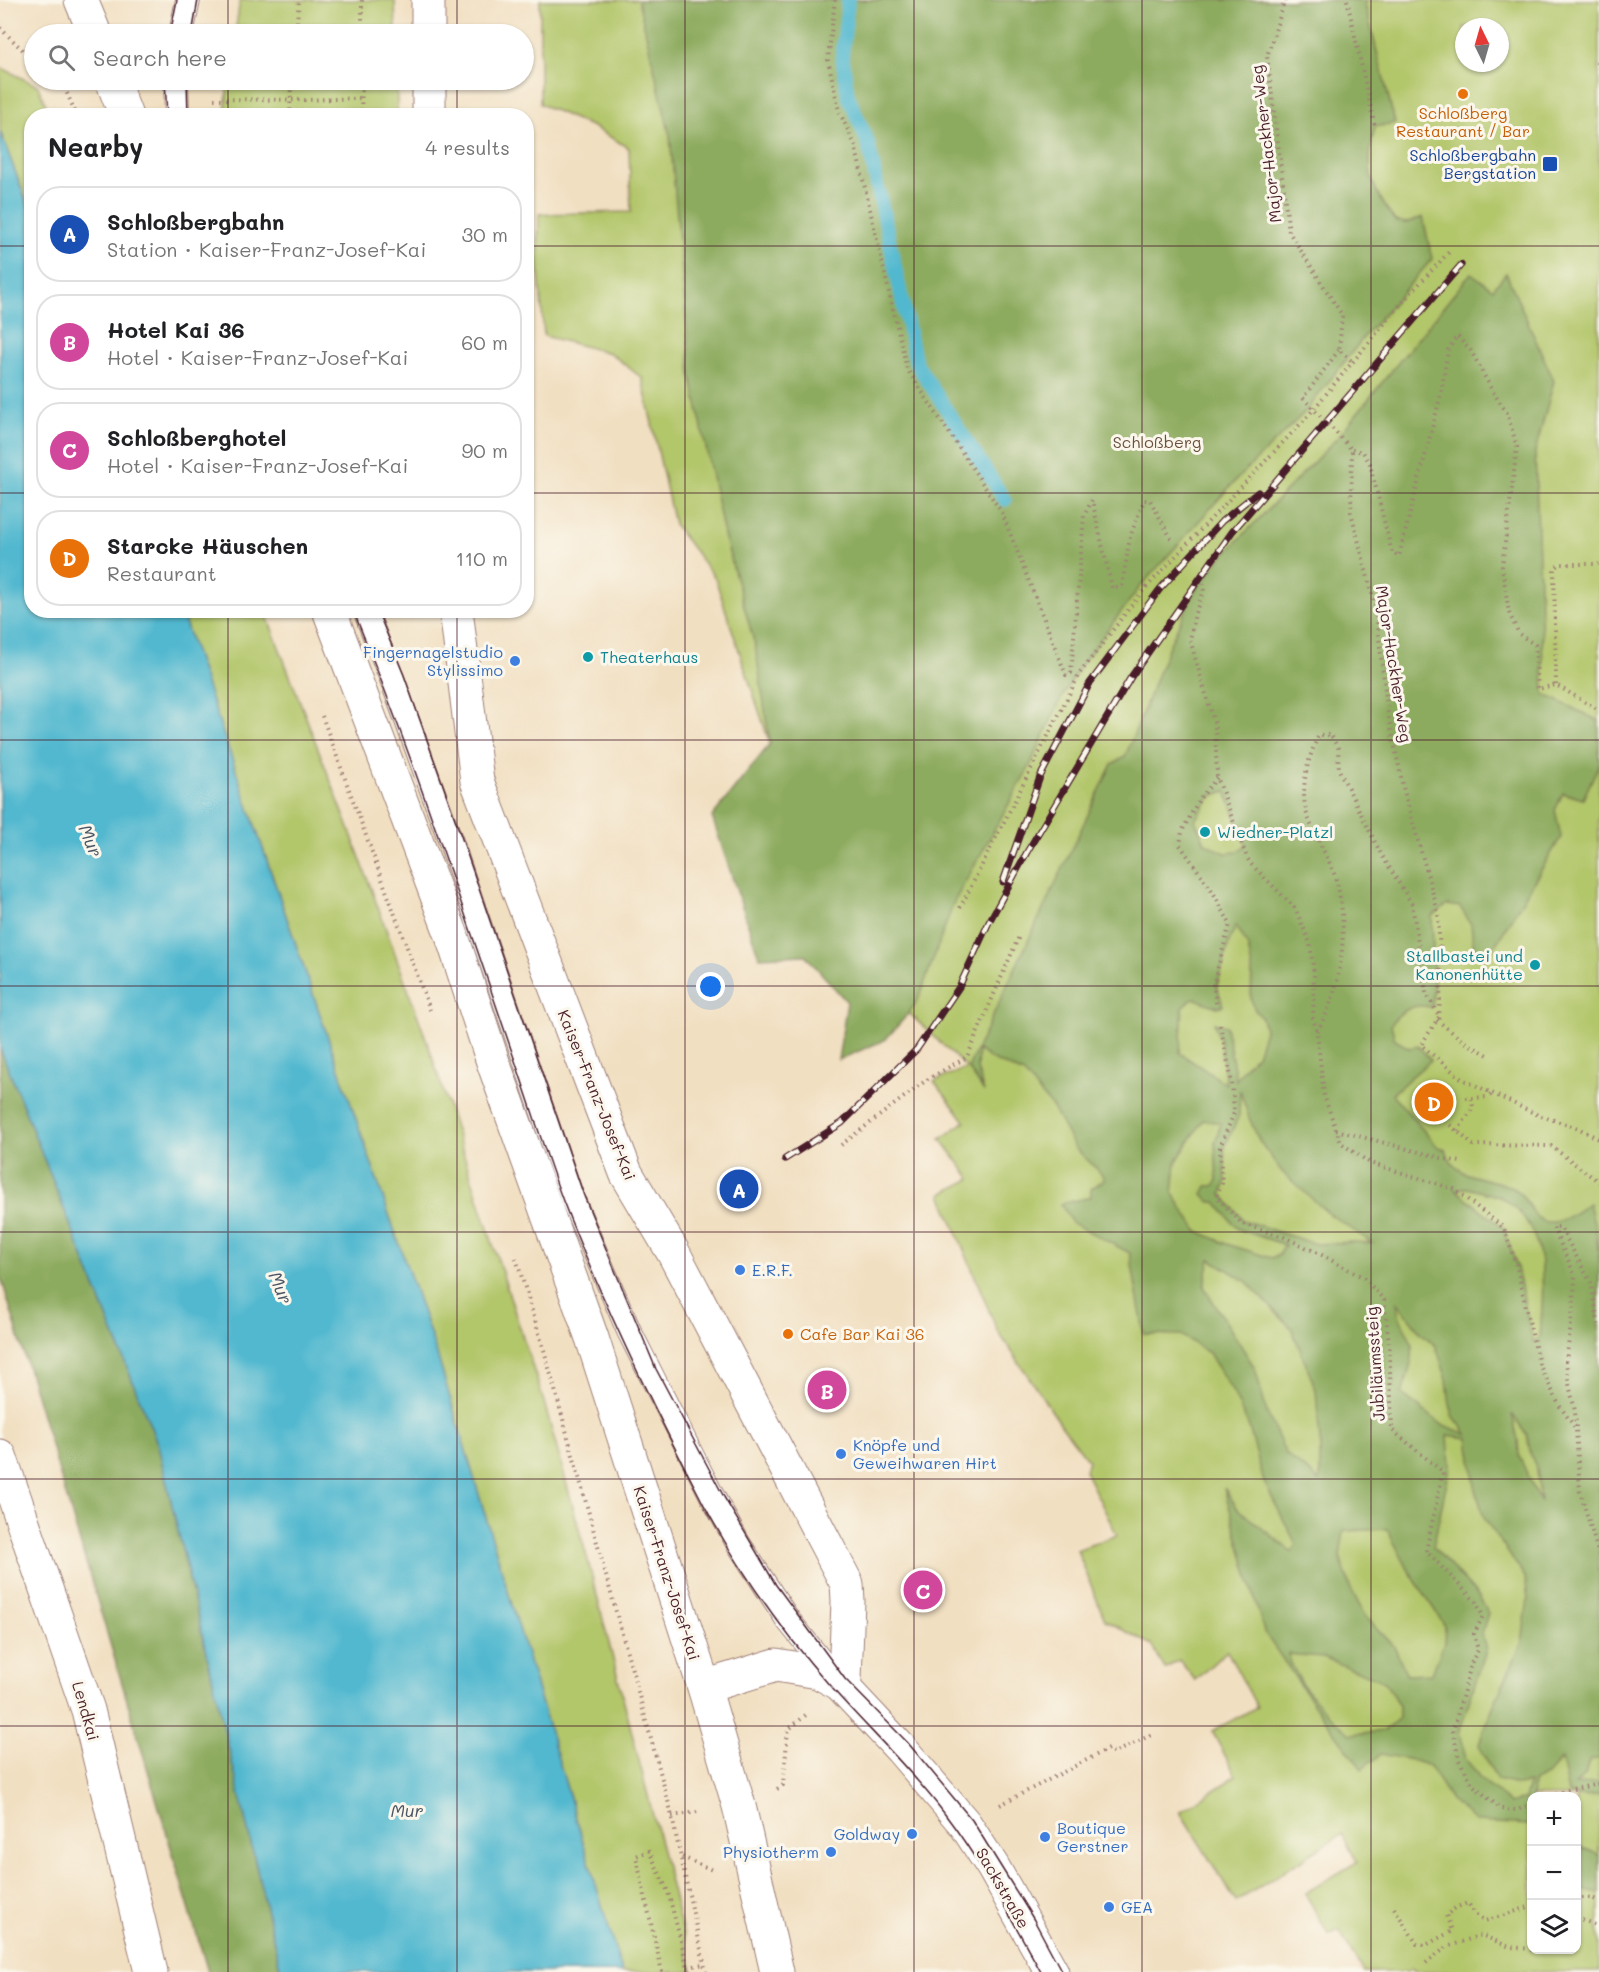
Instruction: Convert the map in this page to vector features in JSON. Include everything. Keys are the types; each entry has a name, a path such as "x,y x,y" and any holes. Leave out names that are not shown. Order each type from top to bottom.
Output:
{"main road":[{"path":"81,0 91,24"},
{"path":"428,0 429,24"},
{"path":"116,90 123,108"},
{"path":"429,90 429,108"},
{"name":"Kaiser-Franz-Josef-Kai","path":"332,618 451,933 493,1062 592,1338 704,1687 739,1806 777,1972"},
{"name":"Kaiser-Franz-Josef-Kai","path":"457,618 477,781 627,1173 673,1252 847,1584 845,1679 840,1684"},
{"name":"Lendkai","path":"0,1456 88,1710 151,1972"},
{"path":"704,1687 776,1665 818,1672 840,1684"},
{"name":"Sackstraße","path":"840,1684 952,1806 993,1867 1052,1972"}],"lane":[{"path":"183,24 188,0"},
{"path":"176,90 177,108"},
{"path":"368,618 451,842 572,1198 629,1331 711,1494 744,1552 788,1620 840,1684"}],"path":[{"path":"297,24 299,0"},
{"path":"362,0 362,24"},
{"path":"835,0 828,60 839,111 855,145 907,369 1002,513 1066,675 1071,673 1084,516 1092,500 1112,588 1122,586 1130,537 1144,500 1150,500 1173,542"},
{"name":"Major-Hackher-Weg","path":"1285,0 1267,56 1289,232 1342,315 1339,350"},
{"path":"1347,0 1375,127"},
{"path":"0,28 24,51"},
{"path":"1599,59 1596,59 1599,68"},
{"path":"65,90 73,108"},
{"path":"290,90 290,108"},
{"path":"361,108 362,90"},
{"path":"210,99 362,98"},
{"path":"960,908 1080,673 1141,593 1307,417 1405,299 1449,252"},
{"path":"1353,362 1339,350 1303,398 1352,450 1363,452 1370,464 1392,553 1399,556 1441,394 1448,350 1457,336 1467,345 1507,413 1517,447 1502,567 1509,613 1520,634 1535,645 1538,689 1556,686 1599,711"},
{"name":"Major-Hackher-Weg","path":"1352,450 1351,512 1375,605 1388,714 1404,791 1438,912 1441,982 1438,1019"},
{"path":"1556,686 1554,569 1560,564 1599,564"},
{"path":"1203,583 1204,591 1195,613 1190,640 1215,725 1217,777 1242,848 1252,865 1295,908 1311,943 1314,973 1312,1008 1324,1096 1341,1143 1370,1163 1454,1189 1504,1228 1517,1268 1539,1364 1559,1405 1576,1429"},
{"path":"287,618 291,631"},
{"path":"320,713 430,1012"},
{"path":"1317,1032 1325,1019 1337,982 1342,927 1336,883 1307,817 1304,788 1313,746 1319,735 1331,735 1338,748 1339,770 1381,854 1412,904 1426,993 1438,1019 1463,1041 1490,1056"},
{"path":"1217,777 1200,798 1182,831 1180,845 1213,892 1230,924 1213,985 1217,1007"},
{"path":"842,1145 928,1079 967,1057 1020,934"},
{"path":"1438,1019 1421,1045 1462,1079 1538,1115 1578,1128 1599,1139"},
{"name":"Jubiläumssteig","path":"1220,1025 1232,1082 1234,1113 1220,1147 1222,1183 1216,1196 1242,1224 1284,1237 1318,1253 1364,1278 1384,1300 1389,1343 1392,1430 1443,1472 1426,1551 1476,1602 1483,1616 1474,1634 1478,1650 1453,1731 1459,1760 1473,1785 1501,1809 1517,1810 1527,1805"},
{"path":"1466,1098 1488,1097 1492,1094"},
{"path":"1457,1131 1473,1108 1472,1099"},
{"path":"1450,1125 1473,1145 1551,1146 1599,1182"},
{"path":"1336,1130 1449,1161 1461,1162"},
{"path":"1599,1328 1591,1283 1560,1227 1553,1227 1575,1276 1566,1360 1575,1411 1580,1491 1599,1555"},
{"path":"515,1253 551,1373 670,1808 706,1972"},
{"path":"783,1785 788,1730 805,1717"},
{"path":"998,1806 1108,1749 1114,1753 1153,1734"},
{"path":"1563,1792 1599,1784"},
{"path":"663,1972 636,1856 649,1851 668,1892 688,1969 704,1964"},
{"path":"1581,1898 1592,1898 1599,1901"},
{"path":"1394,1908 1417,1944 1426,1945 1452,1931 1446,1915 1457,1907 1468,1903 1475,1914 1485,1921 1527,1908"},
{"path":"1581,1920 1599,1926"},
{"path":"1426,1963 1447,1947 1481,1935 1510,1947 1527,1949"}],"green space":[{"path":"240,0 395,0 396,24 236,24"},
{"name":"Schloßberg","path":"540,0 1599,0 1599,1972 1414,1972 1412,1969 1408,1972 1364,1972 1339,1930 1329,1935 1305,1893 1357,1862 1342,1834 1236,1902 1180,1812 1236,1776 1212,1731 1257,1707 1227,1651 1195,1680 1179,1660 1165,1669 1152,1645 1105,1620 1077,1550 1117,1535 1085,1471 1088,1460 1062,1426 997,1330 941,1194 971,1179 941,1139 965,1121 934,1081 967,1068 909,1013 886,952 770,744 715,578 674,524 642,378 610,353 544,336 538,261 539,214 631,212 629,148 593,127 540,104"},
{"path":"638,0 1364,0 1395,123 1375,127 1370,155 1372,177 1380,197 1395,221 1406,223 1423,217 1432,259 1367,333 1306,411 1235,481 1140,587 1081,665 1061,699 1030,766 954,902 919,998 885,1040 838,1060 847,1002 805,955 759,957 712,817 770,744 755,645 724,535 691,375 670,136"},
{"path":"0,67 24,79 24,90 40,90 47,108 24,108 24,195 0,131"},
{"path":"227,90 397,90 397,108 226,108"},
{"path":"1471,273 1493,289 1506,273 1554,381 1535,452 1544,694 1599,721 1599,764 1583,799 1563,793 1555,810 1561,837 1487,959 1474,953 1471,924 1460,907 1448,905 1432,916 1434,982 1432,1007 1417,1006 1408,1009 1400,1014 1391,1025 1395,1040 1409,1048 1418,1046 1431,1060 1392,1094 1437,1146 1446,1150 1457,1168 1475,1177 1505,1184 1515,1189 1537,1217 1547,1222 1564,1219 1589,1203 1596,1230 1599,1260 1599,1758 1589,1761 1585,1776 1575,1785 1599,1782 1599,1795 1581,1796 1581,1792 1568,1792 1561,1759 1547,1775 1533,1782 1533,1792 1527,1792 1527,1825 1476,1822 1451,1800 1429,1766 1412,1760 1381,1754 1362,1769 1317,1709 1264,1632 1224,1488 1238,1509 1292,1552 1296,1544 1264,1482 1249,1427 1234,1394 1209,1353 1181,1335 1144,1334 1130,1253 1072,1223 1061,1204 1091,1197 1091,1189 1105,1179 1075,1148 1053,1108 1024,1074 991,1059 978,1050 977,1068 984,1092 968,1068 1112,764 1125,757 1168,648 1194,592 1219,560 1337,438","holes":["1226,791 1246,845 1237,852 1225,853 1205,843 1195,820 1211,796","1236,926 1248,946 1252,969 1251,999 1255,1010 1262,1018 1265,1030 1257,1055 1246,1065 1236,1080 1226,1026 1214,1023 1220,1040 1226,1084 1180,1053 1183,1007 1193,998 1217,1007 1223,1006 1217,986","1240,1090 1260,1142 1282,1172 1328,1213 1372,1243 1316,1244 1243,1220 1222,1194 1226,1182 1224,1149 1239,1115","1203,1120 1221,1123 1215,1143 1217,1182 1213,1186 1207,1186 1203,1195 1211,1202 1216,1202 1238,1229 1285,1245 1279,1255 1271,1258 1227,1244 1197,1231 1173,1194 1176,1162","1468,1188 1507,1201 1521,1214 1531,1229 1538,1246 1542,1282 1540,1338 1533,1342 1517,1268 1504,1228 1455,1189","1210,1259 1246,1281 1292,1329 1316,1390 1320,1481 1286,1454 1267,1413 1255,1368 1204,1287","1397,1302 1420,1332 1436,1346 1447,1380 1454,1417 1467,1434 1444,1426 1402,1394 1412,1348","1512,1414 1527,1435 1531,1456 1537,1469 1540,1502 1519,1456","1448,1435 1468,1438 1475,1486 1484,1518 1525,1577 1528,1599 1522,1642 1485,1725 1479,1745 1497,1780 1518,1785 1529,1783 1525,1799 1511,1804 1480,1779 1466,1759 1459,1733 1486,1650 1482,1633 1488,1613 1479,1597 1433,1547 1450,1468","1387,1529 1409,1571 1445,1626 1444,1642 1432,1674 1407,1675 1394,1646 1365,1616 1350,1587 1340,1556 1344,1531","1288,1654 1323,1657 1385,1682 1399,1706 1399,1718 1385,1731 1350,1734 1313,1698 1292,1666"]},
{"path":"183,618 268,618 353,839 428,1044 544,1402 588,1561 693,1972 622,1972 436,1351"},
{"path":"0,1048 158,1445 281,1972 208,1972 0,1274"},
{"path":"1581,1846 1599,1855 1599,1893 1581,1889"}],"water":[{"name":"Mur","path":"0,131 24,195 24,618 183,618 436,1351 622,1972 281,1972 158,1445 0,1048"}],"waterway":[{"path":"848,0 842,56 848,95 868,143 916,363 1005,500"}],"tram line":[{"path":"172,24 177,0"},
{"path":"194,24 198,0"},
{"path":"166,90 167,108"},
{"path":"187,90 188,108"},
{"path":"356,618 436,831 550,1165 578,1240 611,1316 684,1466 716,1528 761,1598 845,1703 917,1780 944,1813 983,1871 1041,1972"},
{"path":"380,618 404,675 461,836 584,1196 656,1369 724,1497 776,1585 845,1679 908,1743 972,1820 1034,1920 1062,1972"}],"railway":[{"path":"785,1159 842,1123 917,1049 959,987 989,922 1027,852 1131,677 1232,532 1461,265"},
{"path":"1003,882 1040,777 1090,683 1160,589 1222,521 1258,492"}],"place":[{"name":"Schloßberg Restaurant / Bar","path":"1463,94"},
{"name":"Schloßbergbahn Bergstation","path":"1550,164"},
{"name":"Theaterhaus","path":"588,657"},
{"name":"Fingernagelstudio Stylissimo","path":"515,661"},
{"name":"Wiedner-Platzl","path":"1205,832"},
{"name":"Stallbastei und Kanonenhütte","path":"1535,965"},
{"name":"Starcke Häuschen","path":"1434,1102"},
{"name":"Schloßbergbahn","path":"739,1189"},
{"name":"E.R.F.","path":"740,1270"},
{"name":"Cafe Bar Kai 36","path":"788,1334"},
{"name":"Hotel Kai 36","path":"827,1390"},
{"name":"Knöpfe und Geweihwaren Hirt","path":"841,1454"},
{"name":"Schloßberghotel","path":"923,1590"},
{"name":"Goldway","path":"912,1834"},
{"name":"Boutique Gerstner","path":"1045,1837"},
{"name":"Physiotherm","path":"831,1852"},
{"name":"GEA","path":"1109,1907"}]}
